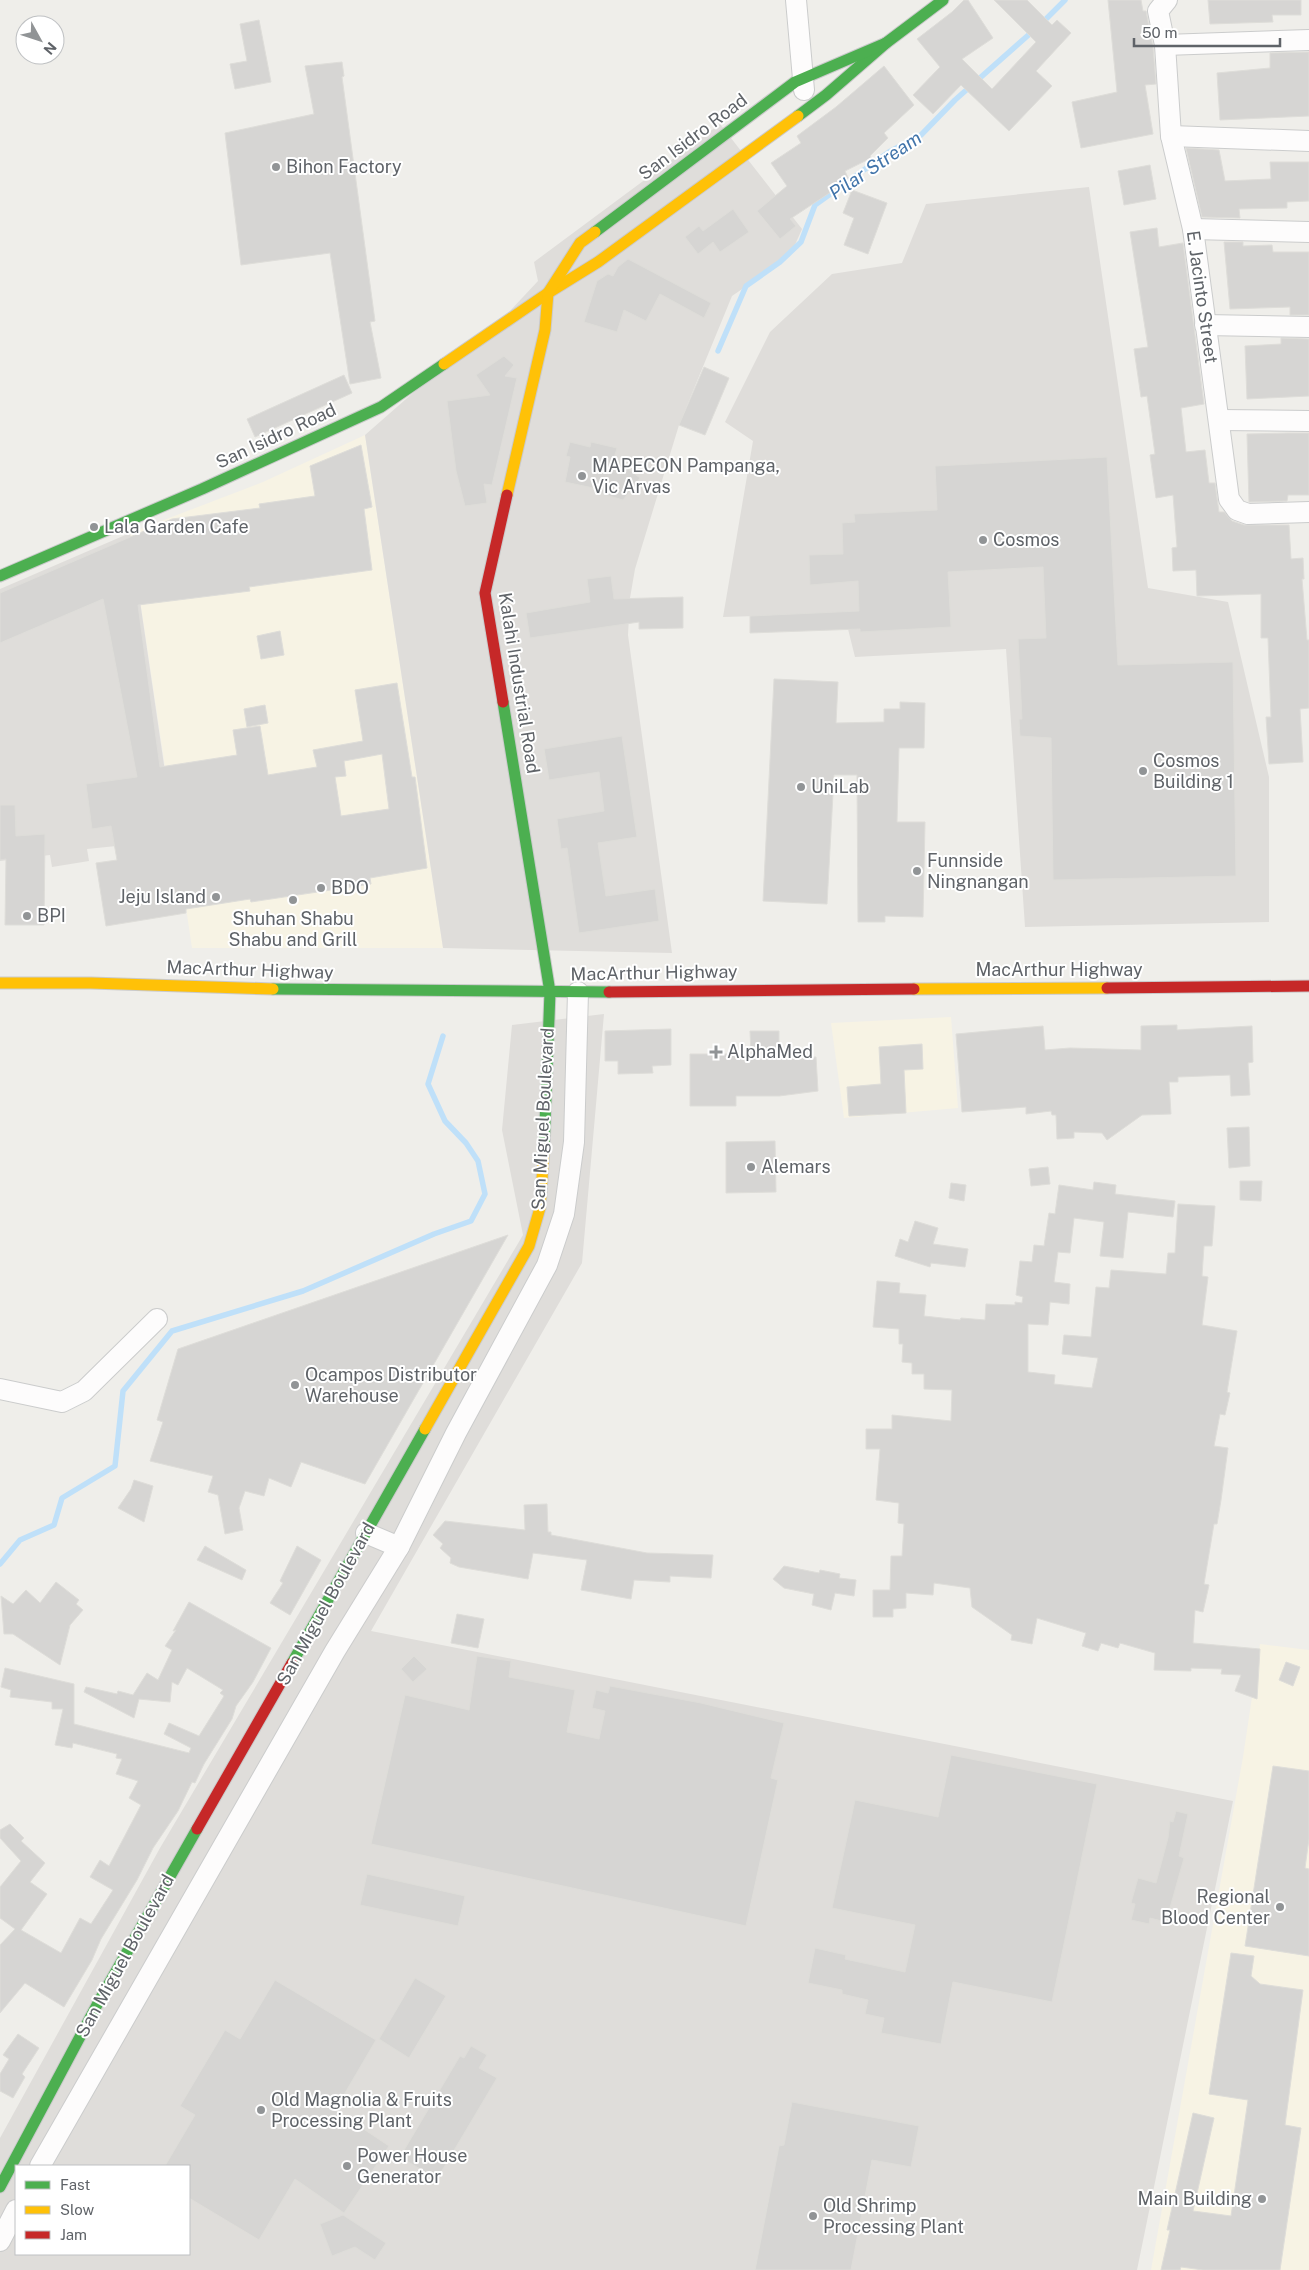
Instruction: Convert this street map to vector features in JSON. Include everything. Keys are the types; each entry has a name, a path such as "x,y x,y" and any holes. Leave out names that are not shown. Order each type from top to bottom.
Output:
{"main road":[{"name":"San Isidro Road","path":"0,576 210,486 381,407 548,293 598,262 808,108 886,43 943,0"},
{"name":"San Isidro Road","path":"548,293 580,243 802,78 886,43"},
{"name":"Kalahi Industrial Road","path":"548,293 545,330 485,593 550,992"},
{"name":"MacArthur Highway","path":"0,983 550,992 1309,986"},
{"name":"San Miguel Boulevard","path":"0,2187 98,2003 529,1246 540,1208 544,1156 550,992"}],"street":[{"path":"796,0 802,78 808,108"},
{"name":"E. Jacinto Street","path":"1163,6 1171,136 1193,229 1205,325 1220,420 1228,499 1237,510 1248,514 1309,512"},
{"path":"1165,46 1309,40"},
{"path":"1171,136 1309,141"},
{"path":"1193,229 1309,232"},
{"path":"1205,325 1309,327"},
{"path":"1220,420 1309,421"},
{"name":"San Miguel Boulevard","path":"41,2165 335,1651 399,1547 456,1433 534,1292 547,1264 559,1232 567,1198 574,1142 578,992"},
{"path":"0,1389 62,1402 84,1391 157,1318"},
{"path":"430,1422 456,1433"},
{"path":"366,1533 399,1547"},
{"path":"98,2003 124,2021"},
{"path":"0,2241 15,2212"}],"shaded area":[{"path":"720,124 802,229 790,256 732,296 679,425 635,569 630,598 628,635 672,953 443,948 365,435 422,385 492,330 538,281 534,262"},
{"path":"1089,187 1148,588 1228,602 1269,777 1269,922 1025,927 1006,649 855,657 844,613 723,617 753,441 725,422 770,332 832,274 902,263 926,204"},
{"path":"365,435 443,948 192,948 130,533 263,482"},
{"path":"130,533 175,840 87,849 89,861 52,867 50,855 0,861 0,589"},
{"path":"604,1014 582,1263 371,1631 1233,1801 1137,2270 0,2270 0,2138 160,1848 523,1235 502,1130 512,1025"},
{"path":"951,1017 958,1108 844,1118 831,1023"},
{"path":"1260,1644 1309,1650 1309,2270 1151,2270 1243,1757"}],"building":[{"path":"964,0 968,0 993,38 962,59 992,89 1036,42 994,0 1027,0 1052,25 1057,20 1071,33 1036,71 1052,86 1009,131 961,85 933,114 913,95 940,67 917,39 952,12"},
{"path":"1108,0 1141,0 1143,11 1146,11 1153,47 1156,84 1145,85 1153,134 1081,148 1072,102 1117,92"},
{"path":"1208,0 1301,0 1301,15 1272,15 1273,22 1210,24"},
{"path":"259,20 271,82 235,89 230,64 247,61 240,24"},
{"path":"1309,52 1309,116 1220,120 1217,73 1270,68 1270,53"},
{"path":"342,62 344,76 342,77 375,321 370,322 381,378 350,384 330,253 241,265 225,133 314,114 305,66"},
{"path":"884,66 914,105 884,133 888,138 870,156 871,158 845,171 849,180 790,219 796,226 780,239 757,211 787,186 771,163 801,143 797,136 836,107"},
{"path":"1186,148 1219,150 1225,181 1271,179 1270,162 1309,162 1309,201 1287,202 1287,208 1239,209 1240,218 1202,217"},
{"path":"1150,165 1156,199 1124,205 1118,171"},
{"path":"852,190 887,203 868,254 844,245 854,218 843,213"},
{"path":"733,209 749,232 720,252 713,242 698,254 685,237 699,226 703,231"},
{"path":"1157,228 1159,247 1183,243 1204,404 1181,408 1186,452 1205,450 1209,483 1215,483 1219,512 1224,512 1232,521 1244,525 1289,525 1291,559 1303,558 1304,579 1302,579 1307,640 1309,640 1309,708 1300,709 1303,762 1269,764 1266,717 1271,717 1268,638 1261,638 1261,594 1197,596 1196,570 1173,571 1172,548 1177,547 1173,495 1156,498 1150,455 1155,454 1147,396 1141,397 1134,349 1148,347 1130,232"},
{"path":"1224,242 1243,242 1243,246 1272,245 1273,252 1309,252 1309,315 1290,315 1290,307 1230,309"},
{"path":"628,259 711,303 704,318 660,294 646,321 624,310 617,332 584,322 597,281 608,274 613,276 618,267"},
{"path":"1281,338 1309,339 1309,396 1247,399 1245,346 1281,344"},
{"path":"504,356 514,365 505,376 517,378 492,485 484,484 487,503 465,506 456,471 447,401 490,395 476,375"},
{"path":"704,367 729,378 705,435 679,425"},
{"path":"344,375 352,393 255,437 247,419"},
{"path":"1309,433 1309,495 1288,495 1287,501 1249,502 1247,434"},
{"path":"570,442 590,447 591,442 617,448 614,458 640,478 623,500 596,492 598,489 565,482 570,457 566,456"},
{"path":"361,445 372,507 364,509 372,570 249,587 250,591 138,605 160,767 237,755 233,730 260,726 268,775 317,767 313,750 363,741 355,690 397,683 412,777 415,777 427,868 370,878 371,884 251,902 250,899 186,909 186,913 106,926 96,863 117,860 111,826 92,829 86,784 137,777 103,599 0,643 0,593 172,519 260,508 259,504 315,496 310,466","holes":["382,754 389,809 341,816 335,777 346,776 344,761"]},
{"path":"1107,457 1118,665 1233,662 1236,876 1053,880 1051,738 1020,736 1019,719 1022,719 1018,639 1046,638 1043,567 948,572 951,627 860,632 860,629 750,633 750,616 859,611 858,581 810,585 809,555 843,554 842,523 855,522 854,514 937,510 935,466"},
{"path":"611,576 614,599 683,597 683,628 639,629 639,622 530,638 526,613 590,602 587,579"},
{"path":"280,631 284,655 261,659 257,636"},
{"path":"774,679 838,682 836,723 884,722 884,709 900,709 900,702 925,703 924,748 899,748 897,822 925,822 923,917 885,916 885,922 858,922 857,775 834,775 827,904 763,901"},
{"path":"265,705 268,723 247,727 244,709"},
{"path":"622,736 637,837 598,843 606,896 655,889 659,921 579,933 567,848 561,849 557,819 604,811 599,772 549,780 544,749"},
{"path":"0,805 15,805 16,836 45,834 44,925 5,925 6,859 0,860"},
{"path":"1177,1025 1177,1030 1252,1026 1253,1062 1248,1063 1250,1095 1231,1096 1230,1075 1178,1077 1178,1082 1169,1082 1171,1114 1142,1115 1107,1140 1102,1133 1074,1132 1074,1138 1057,1139 1056,1115 1052,1115 1051,1111 1026,1114 1026,1107 962,1112 956,1034 1043,1026 1045,1050 1070,1048 1141,1050 1141,1026"},
{"path":"671,1029 671,1065 652,1066 653,1073 618,1074 618,1061 605,1061 605,1031"},
{"path":"750,1031 779,1031 779,1059 816,1057 818,1091 779,1096 736,1096 736,1106 690,1106 690,1054 751,1054"},
{"path":"922,1044 923,1069 904,1070 906,1113 849,1116 847,1087 881,1084 879,1047"},
{"path":"1249,1127 1250,1166 1229,1168 1227,1128"},
{"name":"Alemars","path":"775,1141 776,1192 726,1193 726,1142"},
{"path":"1048,1167 1050,1184 1031,1186 1029,1169"},
{"path":"1240,1181 1262,1181 1261,1201 1240,1200"},
{"path":"1094,1182 1116,1185 1115,1194 1175,1201 1173,1217 1128,1212 1123,1258 1100,1256 1104,1222 1074,1218 1070,1253 1058,1252 1054,1282 1070,1284 1069,1304 1050,1302 1048,1325 1028,1324 1028,1372 1055,1375 1054,1384 1092,1388 1098,1358 1062,1354 1064,1335 1091,1337 1096,1287 1109,1288 1111,1270 1166,1274 1168,1253 1175,1253 1178,1204 1215,1206 1212,1246 1204,1246 1202,1276 1208,1277 1202,1325 1237,1331 1227,1392 1230,1393 1225,1415 1220,1414 1214,1446 1228,1448 1221,1500 1217,1524 1214,1524 1204,1584 1209,1585 1203,1612 1195,1610 1193,1643 1260,1649 1257,1699 1235,1691 1241,1675 1221,1674 1222,1669 1191,1668 1191,1671 1154,1670 1155,1653 1120,1643 1118,1648 1101,1643 1098,1651 1082,1646 1086,1633 1037,1618 1032,1644 1011,1640 1012,1635 972,1607 970,1588 934,1583 933,1595 906,1593 906,1608 893,1609 893,1617 873,1617 873,1590 890,1590 891,1556 902,1556 904,1524 898,1523 899,1503 876,1500 880,1449 866,1449 866,1429 892,1429 892,1415 951,1421 952,1390 924,1389 924,1374 912,1374 912,1363 902,1362 903,1344 899,1344 899,1329 873,1327 877,1281 900,1283 899,1293 926,1295 924,1316 960,1320 961,1318 985,1320 986,1304 1015,1305 1015,1302 1022,1303 1023,1297 1016,1295 1020,1261 1032,1262 1034,1245 1044,1246 1049,1213 1055,1214 1059,1185 1093,1190"},
{"path":"951,1183 966,1185 964,1201 949,1198"},
{"path":"915,1221 938,1228 933,1244 968,1249 965,1267 931,1263 930,1267 895,1256 900,1239 908,1242"},
{"name":"Ocampos Distributor Warehouse","path":"508,1235 365,1484 301,1462 291,1487 269,1478 264,1496 245,1491 239,1508 243,1530 225,1534 218,1495 208,1492 213,1476 150,1461 163,1422 157,1420 178,1349"},
{"path":"134,1480 153,1486 144,1522 118,1508 131,1489"},
{"path":"547,1504 548,1532 551,1532 551,1535 647,1553 713,1555 711,1578 670,1576 670,1582 634,1580 631,1599 581,1590 587,1560 533,1553 528,1579 459,1567 450,1563 451,1558 440,1548 443,1544 433,1535 445,1521 525,1530 524,1505"},
{"path":"205,1546 246,1570 242,1580 197,1560"},
{"path":"297,1546 321,1560 290,1615 270,1603 283,1583 280,1581"},
{"path":"784,1566 819,1573 820,1570 840,1574 839,1578 856,1580 854,1596 835,1593 831,1610 812,1605 814,1594 784,1588 773,1579"},
{"path":"56,1582 79,1600 76,1604 83,1610 70,1625 60,1665 13,1634 4,1634 1,1596 13,1604 26,1590 40,1603"},
{"path":"189,1602 271,1648 253,1682 236,1706 232,1719 204,1764 195,1783 192,1782 178,1811 153,1848 137,1880 101,1939 92,1960 64,2007 25,1983 0,2013 0,1945 15,1929 0,1918 0,1887 21,1861 0,1838 0,1830 10,1824 24,1838 21,1841 45,1863 30,1882 47,1894 21,1930 61,1953 80,1918 91,1924 113,1890 90,1877 100,1860 109,1866 141,1805 129,1798 138,1781 116,1774 122,1759 116,1758 117,1754 73,1743 72,1748 55,1745 63,1709 52,1709 52,1702 10,1697 11,1690 1,1687 5,1668 74,1684 74,1724 189,1753 191,1748 164,1734 169,1723 199,1736 224,1696 220,1693 223,1690 187,1668 178,1685 172,1682 170,1702 139,1699 134,1718 84,1692 86,1687 117,1694 118,1691 133,1695 147,1673 158,1680 172,1650 165,1646 176,1630 173,1631"},
{"path":"457,1614 484,1619 478,1648 451,1643"},
{"path":"414,1656 427,1669 413,1682 401,1669"},
{"path":"477,1656 511,1661 509,1677 575,1690 567,1732 599,1739 605,1711 592,1708 596,1690 608,1693 610,1686 701,1703 784,1723 771,1778 778,1780 746,1926 371,1844 405,1695 469,1710"},
{"path":"1286,1662 1300,1667 1293,1686 1279,1680"},
{"path":"951,1755 1097,1784 1052,2002 953,1982 941,2044 881,2033 884,2018 865,2014 868,2000 842,1994 842,1990 808,1983 815,1948 846,1955 845,1959 905,1972 915,1925 832,1908 855,1800 938,1817"},
{"path":"1273,1766 1309,1771 1309,1839 1305,1868 1309,1869 1309,1956 1245,1946"},
{"path":"1176,1811 1188,1814 1179,1856 1184,1858 1166,1922 1150,1918 1149,1924 1131,1920 1135,1904 1131,1903 1138,1878 1156,1883 1168,1838 1170,1821 1173,1822"},
{"path":"367,1874 465,1896 458,1926 360,1905"},
{"path":"1231,1953 1254,1956 1251,1976 1260,1984 1303,1990 1285,2125 1301,2128 1280,2270 1203,2270 1181,2267 1180,2270 1161,2270 1170,2230 1167,2230 1193,2113 1214,2118 1193,2211 1231,2216 1248,2100 1209,2094"},
{"path":"415,1978 446,1996 409,2058 379,2039"},
{"name":"Old Magnolia & Fruits Processing Plant","path":"275,1980 376,2040 335,2110 389,2146 344,2213 295,2179 259,2240 190,2199 190,2165 166,2165 195,2115 180,2106 225,2030 240,2039"},
{"path":"18,2034 39,2048 22,2074 25,2077 13,2098 0,2091 0,2074 9,2059 3,2055"},
{"path":"471,2046 487,2055 479,2068 497,2078 437,2179 400,2157 460,2056 464,2058"},
{"name":"Old Shrimp Processing Plant","path":"792,2102 919,2126 911,2167 872,2160 851,2270 755,2270 779,2146 784,2145"},
{"path":"343,2215 386,2243 375,2260 355,2247 332,2256 320,2224"}],"waterway":[{"name":"Pilar Stream","path":"1042,23 1065,0"},
{"name":"Pilar Stream","path":"718,351 746,286 780,262 801,242 815,205 889,152 921,135 955,100 1033,31"},
{"path":"0,1564 20,1540 54,1525 62,1498 115,1466 123,1391 172,1331 303,1291 434,1234 471,1221 485,1194 478,1161 466,1143 445,1121 428,1084 443,1036"}],"traffic: fast":[{"path":"798,116 826,95 886,43 943,0"},
{"path":"595,232 795,82 886,43"},
{"path":"0,576 202,489 381,407 444,364"},
{"path":"503,702 550,992 544,1150"},
{"path":"273,989 609,992"},
{"path":"292,1663 425,1429"},
{"path":"0,2187 98,2003 197,1829"}],"traffic: slow":[{"path":"444,364 548,293 598,262 798,116"},
{"path":"507,495 545,330 548,293 580,243 595,232"},
{"path":"0,983 91,983 273,989"},
{"path":"914,989 1107,988"},
{"path":"425,1429 529,1246 540,1208 544,1150"}],"traffic: jam":[{"path":"503,702 485,593 507,495"},
{"path":"1107,988 1309,986"},
{"path":"609,992 914,989"},
{"path":"197,1829 292,1663"}],"place":[{"name":"Bihon Factory","path":"276,167"},
{"name":"MAPECON Pampanga, Vic Arvas","path":"582,476"},
{"name":"Lala Garden Cafe","path":"94,527"},
{"name":"Cosmos","path":"983,540"},
{"name":"Cosmos Building 1","path":"1143,771"},
{"name":"UniLab","path":"801,787"},
{"name":"Funnside Ningnangan","path":"917,871"},
{"name":"BDO","path":"321,888"},
{"name":"Jeju Island","path":"216,897"},
{"name":"Shuhan Shabu Shabu and Grill","path":"293,900"},
{"name":"BPI","path":"27,916"},
{"name":"AlphaMed","path":"716,1052"},
{"name":"Alemars","path":"751,1167"},
{"name":"Ocampos Distributor Warehouse","path":"295,1385"},
{"name":"Regional Blood Center","path":"1280,1907"},
{"name":"Old Magnolia & Fruits Processing Plant","path":"261,2110"},
{"name":"Power House Generator","path":"347,2166"},
{"name":"Main Building","path":"1262,2199"},
{"name":"Old Shrimp Processing Plant","path":"813,2216"}]}
